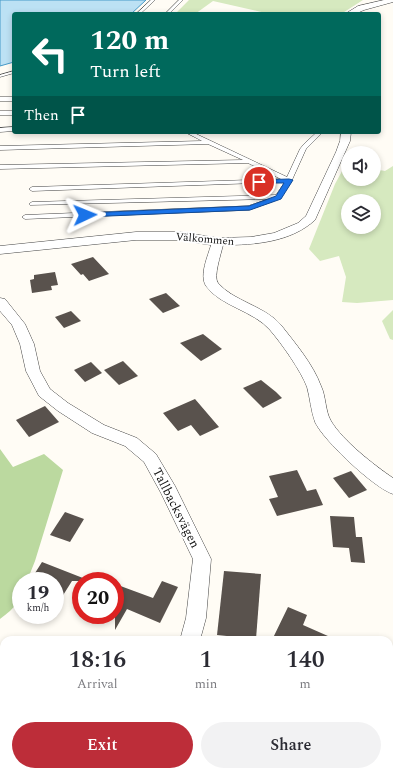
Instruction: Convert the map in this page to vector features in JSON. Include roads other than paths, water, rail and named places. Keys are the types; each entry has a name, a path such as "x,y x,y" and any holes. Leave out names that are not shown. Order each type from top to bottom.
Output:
{"street":[{"path":"353,12 361,8 393,0"},
{"name":"Välkommen","path":"0,250 136,236 180,236 218,242 251,241 277,236 302,226 311,218 344,146 346,134"},
{"path":"218,242 209,277 211,284 220,293 264,318 275,327 314,386 323,422 343,446 374,474 393,487"},
{"name":"Tallbacksvägen","path":"0,302 18,324 27,344 33,371 44,392 63,407 98,429 131,442 150,458 169,491 202,559 196,618 191,636"}],"lane":[{"path":"140,12 153,0"},
{"path":"170,12 181,0"},
{"path":"0,76 12,73"},
{"path":"0,99 12,99"},
{"path":"0,113 12,113"},
{"path":"0,130 12,129"},
{"path":"192,134 248,162 289,180"},
{"path":"25,217 250,208 278,197 289,180 306,145 316,138 319,134"},
{"path":"0,148 209,142"},
{"path":"0,167 248,162"},
{"path":"32,189 289,180"},
{"path":"32,204 278,197"}],"water":[{"path":"0,0 146,0 133,12 12,12 12,63 0,66"}]}
